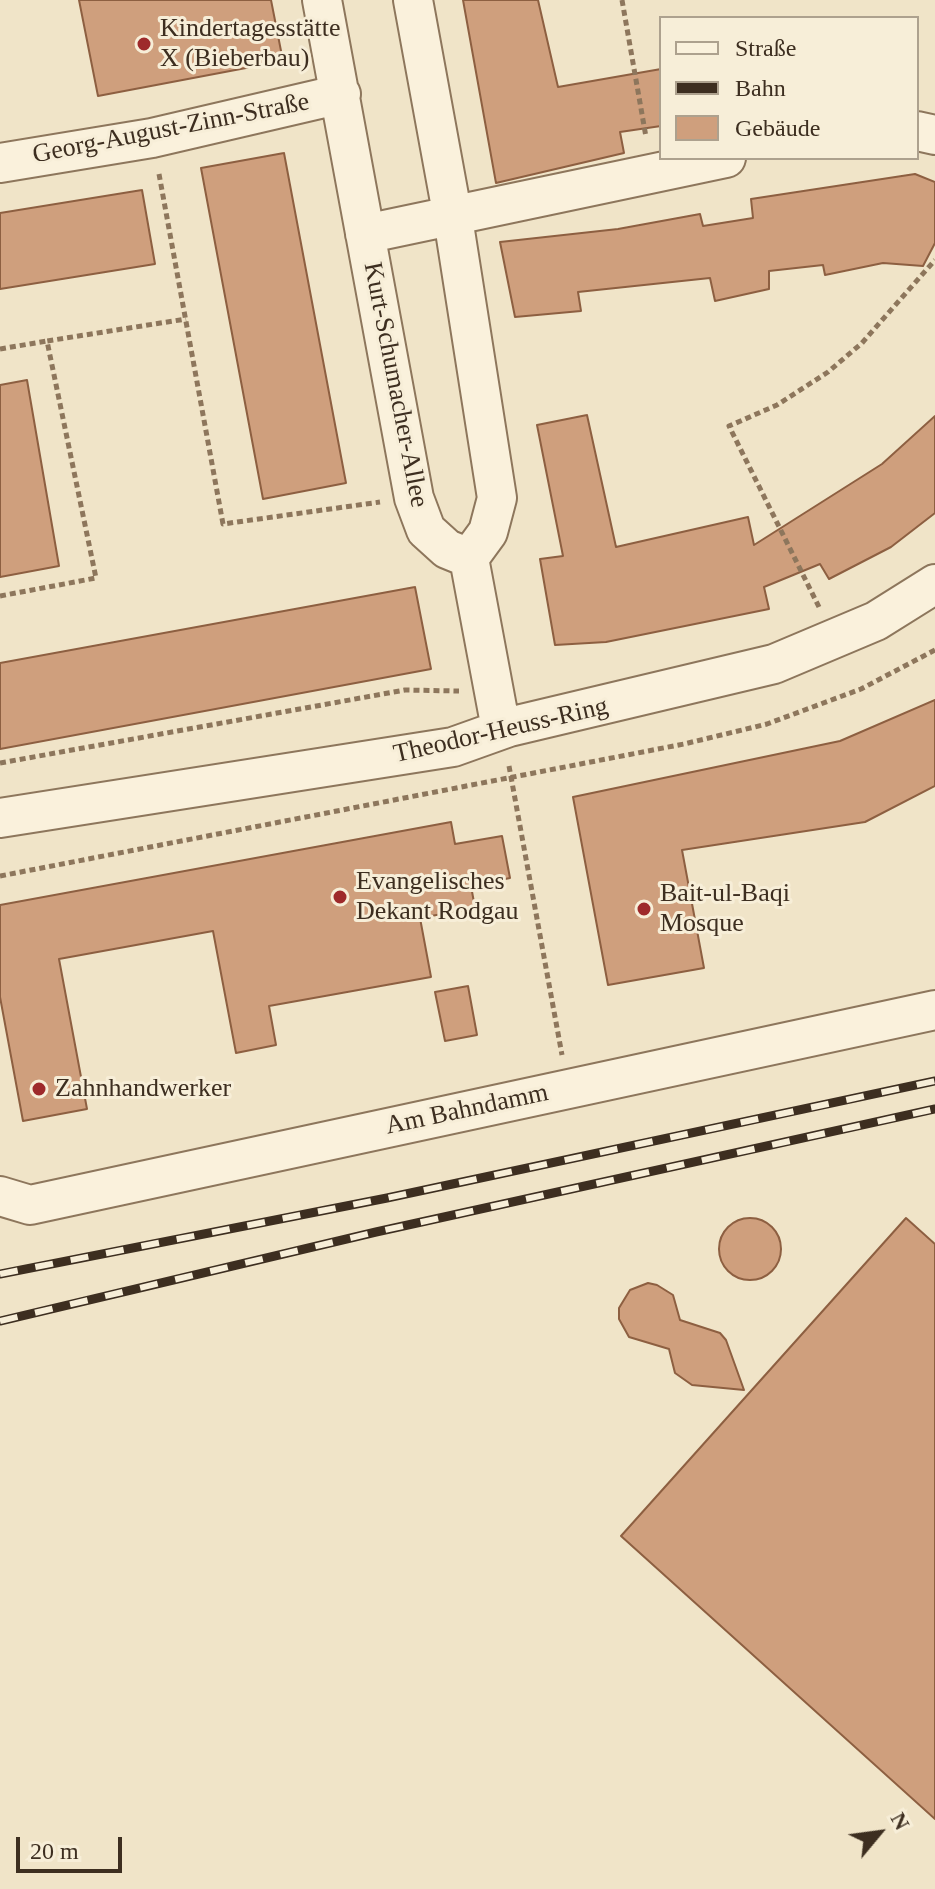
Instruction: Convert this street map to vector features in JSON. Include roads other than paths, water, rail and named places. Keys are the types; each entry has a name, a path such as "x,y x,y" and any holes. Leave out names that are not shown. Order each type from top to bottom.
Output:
{"street":[{"name":"Kurt-Schumacher-Allee","path":"322,0 414,498 426,530 447,549 469,558"},
{"path":"413,0 453,218 497,498 488,532 469,558 501,729"},
{"name":"Georg-August-Zinn-Straße","path":"0,163 152,138 341,94"},
{"name":"Kurt-Schumacher-Allee","path":"365,234 453,218 716,160"},
{"name":"Theodor-Heuss-Ring","path":"0,818 453,747 501,729 774,664 836,641 876,621 935,584"},
{"name":"Am Bahndamm","path":"0,1196 30,1205 935,1010"}],"railway":[{"path":"0,1274 387,1198 935,1081"},
{"path":"0,1321 376,1232 935,1109"}],"place":[{"name":"Kindertagesstätte X (Bieberbau)","path":"144,44"},
{"name":"Evangelisches Dekant Rodgau","path":"340,897"},
{"name":"Bait-ul-Baqi Mosque","path":"644,909"},
{"name":"Zahnhandwerker","path":"39,1089"}]}
